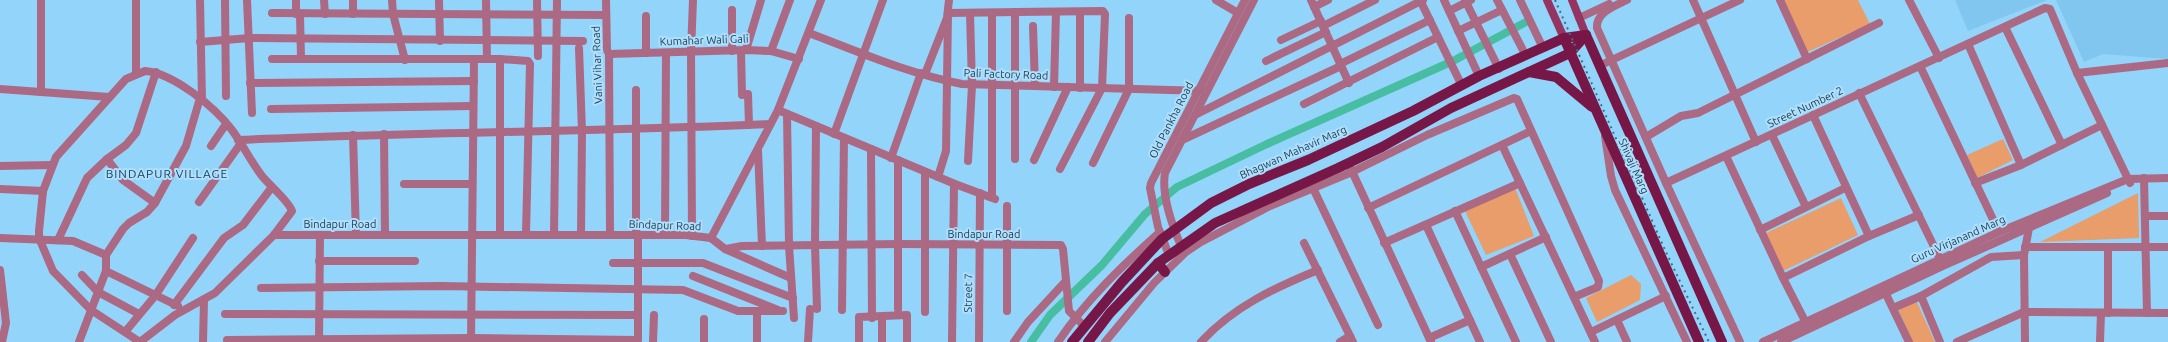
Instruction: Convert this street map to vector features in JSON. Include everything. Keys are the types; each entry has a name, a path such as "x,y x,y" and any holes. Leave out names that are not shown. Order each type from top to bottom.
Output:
{"main road":[{"name":"Shivaji Marg","path":"1547,0 1699,342"},
{"name":"Shivaji Marg","path":"1572,0 1599,66 1723,341"},
{"name":"Bhagwan Mahavir Marg","path":"1072,342 1161,235 1174,229 1211,203 1249,184 1315,157 1462,86 1479,76 1499,69 1564,38 1586,35"},
{"path":"1088,342 1110,313 1158,263 1215,223 1350,168 1382,147 1451,108 1570,53 1586,35"},
{"path":"1528,72 1556,78 1595,109"},
{"path":"1158,263 1165,272"}],"street":[{"path":"41,0 41,92"},
{"path":"136,0 136,73"},
{"path":"79,342 106,271 106,255 123,229 129,223 151,209 186,146 201,99 200,0"},
{"path":"225,0 226,96"},
{"path":"247,0 252,114"},
{"path":"296,0 301,39 301,59"},
{"path":"324,0 324,14"},
{"path":"353,0 353,14"},
{"path":"392,0 392,14 405,60"},
{"path":"439,0 440,41"},
{"path":"486,0 487,59"},
{"path":"537,0 538,56"},
{"path":"554,234 554,131 557,0"},
{"name":"Vani Vihar Road","path":"606,0 607,50 609,54 610,234"},
{"path":"692,236 691,52 693,0"},
{"path":"749,125 745,95 744,50 761,0"},
{"path":"770,51 790,0"},
{"path":"711,238 778,110 810,33 821,0"},
{"path":"834,134 883,0"},
{"path":"938,177 946,151 949,0"},
{"path":"1216,0 1238,13"},
{"name":"Old Pankha Road","path":"1169,255 1161,235 1150,188 1154,176 1245,0"},
{"name":"Old Pankha Road","path":"1181,246 1174,229 1168,206 1163,183 1165,173 1254,0"},
{"path":"1328,0 1313,3 1349,83"},
{"path":"1266,61 1323,26 1375,0"},
{"path":"1195,115 1421,0 1462,86"},
{"path":"1444,0 1479,76"},
{"path":"1497,0 1526,56"},
{"path":"1520,0 1543,48"},
{"path":"1579,18 1618,0"},
{"path":"1627,0 1604,13 1597,24 1602,42 1740,342"},
{"path":"1693,0 1756,142"},
{"path":"1599,66 1740,0"},
{"path":"1780,0 1807,59"},
{"path":"1909,0 1938,58"},
{"path":"1449,11 1467,1 1499,69"},
{"name":"Street Number 2","path":"1666,182 1772,135 2005,26 2048,8 2077,73"},
{"path":"732,10 732,51"},
{"path":"1458,31 1502,10"},
{"path":"1015,12 1015,159"},
{"path":"1054,87 1056,12"},
{"path":"1080,12 1080,88"},
{"path":"272,13 606,14"},
{"path":"948,13 1105,13 1102,88 1060,169"},
{"path":"898,309 898,244 894,159 923,74 948,13"},
{"path":"968,162 972,85 970,13"},
{"path":"778,110 954,184 994,198 992,13"},
{"path":"646,16 646,53"},
{"path":"1093,164 1129,89 1128,18"},
{"path":"1182,140 1341,65 1430,20"},
{"path":"1646,137 1681,116 1698,113 1735,93 1879,23"},
{"path":"1033,26 1034,86"},
{"path":"1281,40 1323,26"},
{"path":"2005,26 2062,145"},
{"name":"Pali Factory Road","path":"810,33 863,54 923,74 948,81 972,85 1207,91"},
{"path":"1304,104 1349,83 1438,37"},
{"path":"200,42 248,38 538,41 581,44 581,235"},
{"path":"1968,44 2020,165"},
{"name":"Kumahar Wali Gali","path":"609,54 744,50 770,51 799,59"},
{"path":"665,234 666,53"},
{"path":"272,59 500,59 526,60 530,62 526,234"},
{"path":"500,59 500,234"},
{"path":"471,340 474,60"},
{"path":"2129,181 2077,73 2168,63"},
{"path":"1920,66 1999,232"},
{"path":"145,71 156,72 201,99 226,124 272,187 292,211 274,235 215,293 175,315 140,342 91,310 53,271 39,238 43,191 52,165 67,144 126,79 136,73 145,71"},
{"path":"58,240 84,182 106,159 126,145 136,133 156,72"},
{"path":"250,83 474,81"},
{"path":"1034,160 1068,87"},
{"path":"0,89 109,97"},
{"path":"227,340 638,340 639,263 635,130 636,90"},
{"path":"1860,93 1942,262"},
{"path":"1105,342 1146,291 1186,252 1208,238 1270,206 1313,188 1350,168 1511,99 1517,99 1599,281 1598,287 1574,296"},
{"path":"271,108 473,106"},
{"path":"693,276 794,317 789,246 787,114"},
{"path":"1813,115 1845,188 1869,236"},
{"path":"211,146 226,124"},
{"path":"240,142 353,135 635,130 770,124"},
{"path":"1975,183 2020,165 2102,125"},
{"path":"808,342 814,309 816,126"},
{"path":"1604,129 1611,176 1615,190 1687,342"},
{"path":"1368,208 1531,131"},
{"path":"384,134 385,235"},
{"path":"353,135 356,235"},
{"path":"1772,135 1806,207"},
{"path":"842,310 844,138"},
{"path":"199,202 240,142"},
{"path":"1502,145 1595,342"},
{"path":"758,149 762,246"},
{"path":"871,149 870,245 872,318"},
{"path":"1726,156 1760,230 1805,321"},
{"path":"106,159 123,180 155,203"},
{"path":"0,166 52,165"},
{"path":"1350,168 1430,340 1470,320"},
{"path":"925,172 925,312"},
{"name":"Guru Virjanand Marg","path":"2145,181 2168,178"},
{"name":"Guru Virjanand Marg","path":"1942,262 2029,228 2129,181"},
{"name":"Guru Virjanand Marg","path":"1781,342 1999,232 2129,181 2168,183"},
{"path":"2145,181 2147,313"},
{"path":"1384,243 1520,183"},
{"path":"404,184 472,184"},
{"path":"952,342 952,245 954,184"},
{"path":"174,305 224,238 243,225 272,187"},
{"path":"1313,188 1378,325"},
{"path":"1760,230 1845,188"},
{"path":"0,189 43,191"},
{"name":"Street 7","path":"979,342 980,193"},
{"path":"1007,206 1007,311"},
{"path":"1455,211 1516,342"},
{"path":"1783,278 1869,236 1919,216"},
{"path":"2145,216 2168,216"},
{"path":"1426,224 1480,342"},
{"path":"2025,342 2025,251 2029,228"},
{"name":"Bindapur Road","path":"274,235 665,234 711,238 725,249 762,246 814,245 1061,245 1063,249 1065,282"},
{"path":"319,340 320,235"},
{"path":"1058,342 1072,314 1125,264 1161,235"},
{"path":"1481,267 1546,237"},
{"path":"0,238 39,238 80,243 106,255"},
{"path":"125,332 138,314 155,296 193,238"},
{"path":"1304,243 1352,339 1340,342"},
{"path":"2100,342 2105,313 2108,247"},
{"path":"1893,308 1921,296 1991,257 2025,251 2108,247 2168,247"},
{"path":"725,249 791,278"},
{"path":"1510,254 1552,342"},
{"path":"319,261 415,261"},
{"path":"613,262 703,263 793,298"},
{"path":"0,270 1,293 6,323 2,342"},
{"path":"1201,342 1217,326 1257,297 1318,270"},
{"path":"106,271 185,310"},
{"path":"82,275 98,292 138,314"},
{"path":"1065,282 1072,314 1084,326"},
{"path":"1014,342 1028,322 1065,282"},
{"path":"261,288 472,287 683,290 738,311 782,311"},
{"path":"1884,289 1909,342"},
{"name":"Guru Virjanand Marg","path":"1763,342 1805,321 1884,289"},
{"path":"1591,332 1666,296"},
{"path":"1921,296 1940,342"},
{"path":"203,342 204,300"},
{"path":"756,342 757,311"},
{"path":"1958,342 2024,312 2168,313"},
{"path":"225,314 638,315"},
{"path":"653,342 654,315"},
{"path":"859,342 859,317 882,318 907,315 907,342"},
{"path":"882,318 882,342"},
{"path":"704,319 704,342"},
{"path":"1616,320 1627,342"}],"shaded area":[{"path":"1781,0 1858,0 1870,24 1803,54"},
{"path":"1955,0 2047,0 1968,31"},
{"path":"2056,0 2168,0 2168,59 2103,54 2084,62"},
{"path":"2003,139 2013,160 1977,178 1967,155"},
{"path":"1514,185 1534,236 1486,255 1463,207"},
{"path":"2138,193 2139,238 2040,242"},
{"path":"1841,198 1858,235 1783,271 1766,233"},
{"path":"1631,275 1641,284 1640,300 1597,322 1586,298"},
{"path":"1915,298 1935,342 1913,342 1897,307"}],"waterway":[{"path":"1031,342 1050,315 1102,265 1145,214 1177,187 1267,144 1453,61 1526,22"}],"railway":[{"path":"1555,0 1665,250 1709,342"}],"district":[{"name":"BINDAPUR VILLAGE","path":"167,174"}]}
